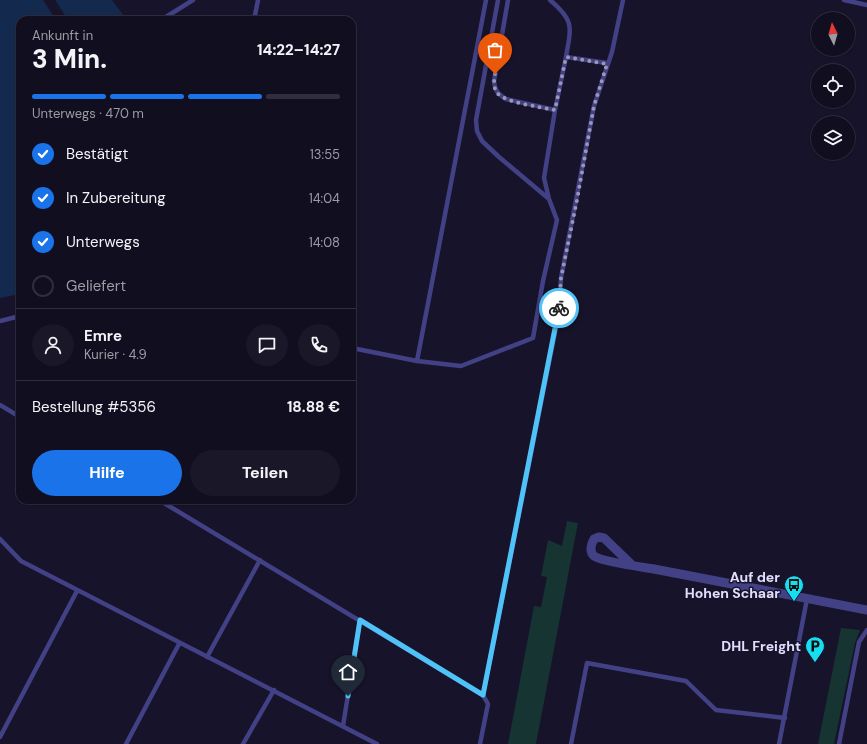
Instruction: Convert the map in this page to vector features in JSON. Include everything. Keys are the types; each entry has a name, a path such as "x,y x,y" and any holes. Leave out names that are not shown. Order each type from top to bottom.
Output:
{"street":[{"path":"632,565 867,610"}],"lane":[{"path":"167,16 193,0"},
{"path":"255,16 258,0"},
{"path":"417,361 486,0"},
{"path":"498,0 476,120 477,131 482,141 549,199"},
{"path":"508,0 494,81 496,92 506,99 555,110"},
{"path":"356,349 417,361 461,366 533,338 543,281 557,220 549,199 544,178 569,37 569,22 563,11 550,0"},
{"path":"483,695 559,312 561,278 594,106 612,52 623,0"},
{"path":"844,0 867,4"},
{"path":"566,57 607,64"},
{"path":"0,321 16,317"},
{"path":"0,405 16,415"},
{"path":"166,504 483,695 488,704 480,744"},
{"path":"0,539 21,561 179,644 274,690 377,744"},
{"path":"207,657 260,560"},
{"path":"0,737 77,591"},
{"path":"779,744 807,598"},
{"path":"343,726 360,620"},
{"path":"839,744 859,642 867,630"},
{"path":"126,744 179,644"},
{"path":"571,744 587,663 686,681 716,710 785,718"},
{"path":"243,744 274,690"}],"green space":[{"path":"567,521 578,523 536,744 508,744 534,606 541,607 547,577 541,576 548,540 562,546"},
{"path":"841,628 860,630 855,643 834,744 818,744"}],"water":[{"path":"0,0 112,0 124,16 16,16 16,295 0,298"}],"pier":[{"path":"43,0 55,0 65,16 53,16"}],"way so far":[{"path":"495,74 494,87 496,92 506,99 555,110 566,57 607,64 594,106 561,278 559,308"}],"place":[{"name":"Auf der Hohen Schaar","path":"794,602"},
{"name":"DHL Freight","path":"815,663"}],"route":[{"path":"348,696 360,620 483,695 559,308"}]}
